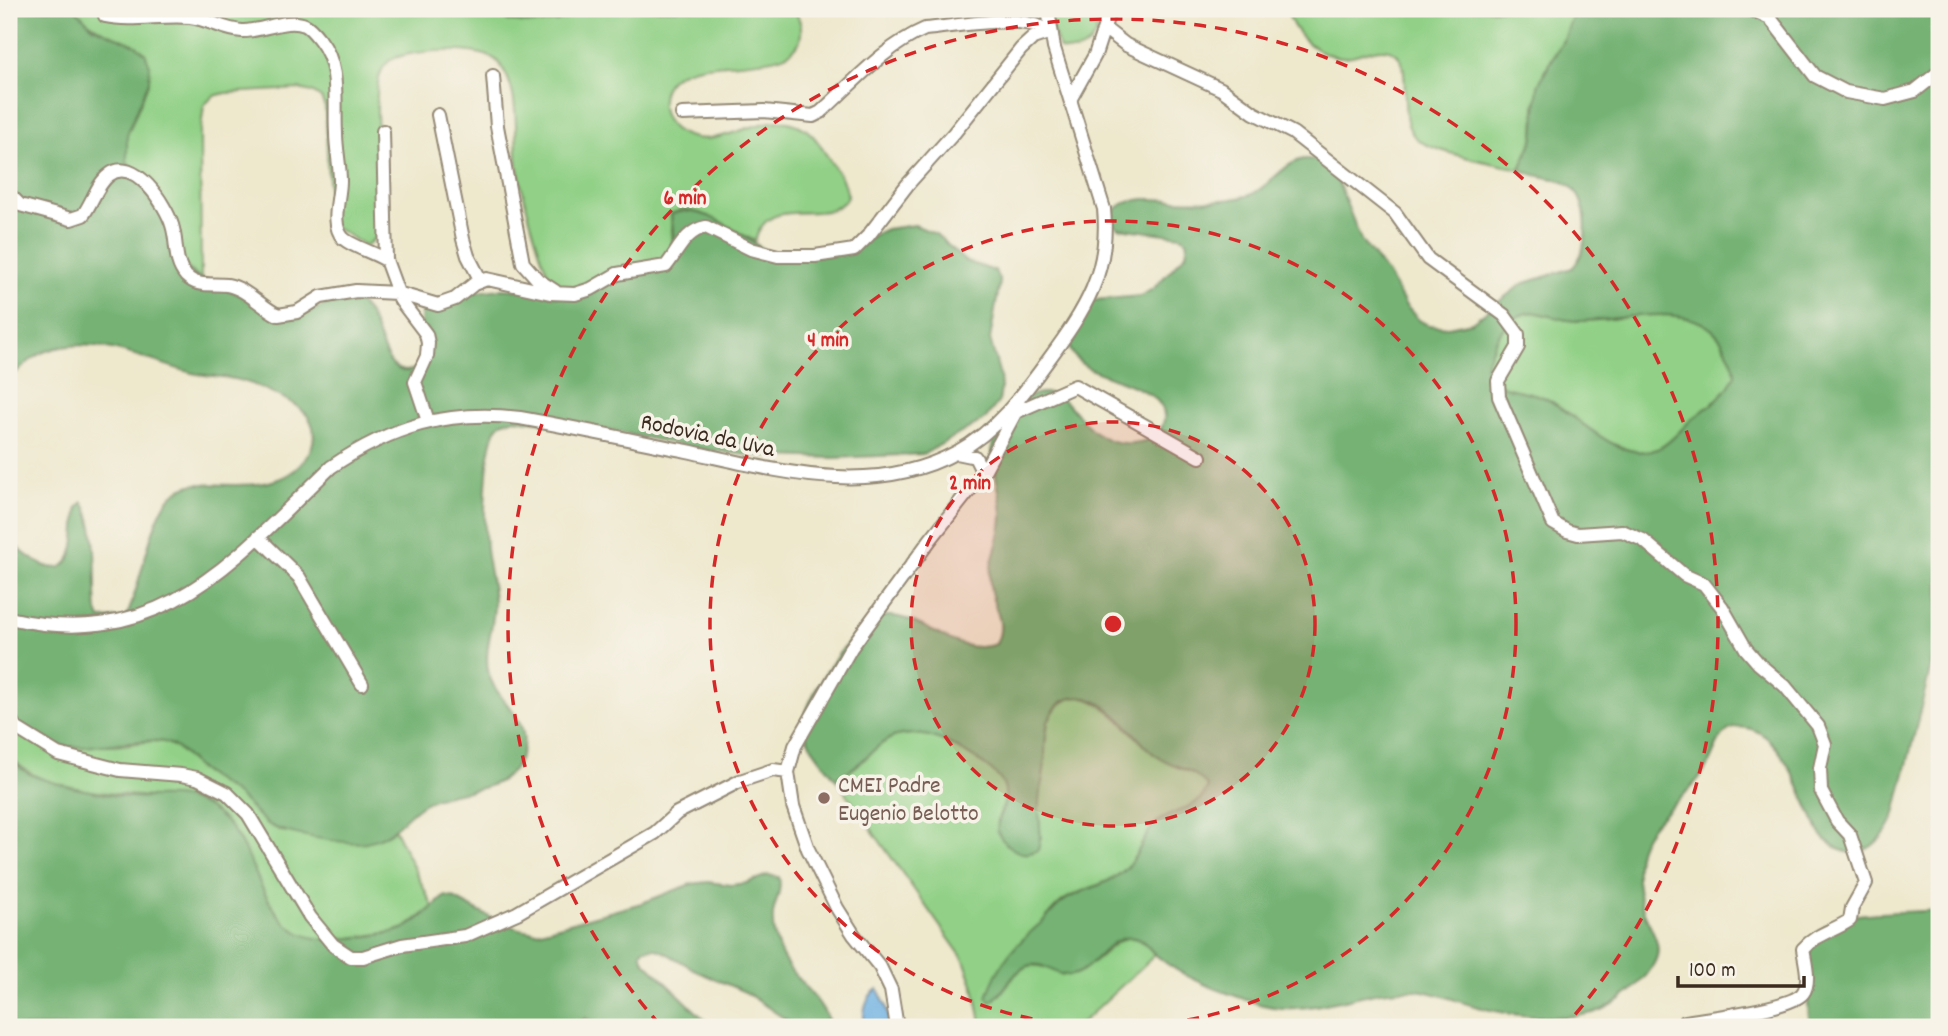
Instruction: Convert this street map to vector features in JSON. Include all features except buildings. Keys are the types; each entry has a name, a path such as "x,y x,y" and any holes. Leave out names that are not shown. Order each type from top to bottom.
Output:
{"street":[{"name":"Rodovia da Uva","path":"9,618 39,623 103,624 139,616 164,606 199,588 340,461 384,437 428,421 480,415 520,418 778,470 843,478 876,478 903,472 956,453 987,431 1024,393 1089,300 1101,271 1105,248 1104,209 1054,48 1048,9"},
{"path":"1071,98 1095,55 1110,9"},
{"path":"1750,9 1770,18 1815,76 1846,92 1885,99 1915,91 1939,72"},
{"path":"105,16 120,19 188,17 241,31 289,23 304,24 314,33 332,62 335,79 335,131 340,181 338,227 342,237 348,242 372,251 386,260"},
{"path":"682,114 764,111 813,116 889,51 925,29 1024,21 1040,25 1051,32"},
{"path":"1104,28 1126,45 1221,89 1254,113 1293,133 1395,213 1429,259 1504,315 1518,334 1518,347 1498,381 1499,397 1553,523 1578,534 1622,531 1643,540 1684,575 1704,584 1722,607 1746,649 1785,686 1818,726 1825,744 1820,768 1821,791 1837,821 1850,835 1866,883 1852,908 1850,920 1837,929 1818,935 1803,949 1806,984 1802,995 1782,1005 1685,1023 1692,1027"},
{"path":"9,194 20,205 77,219 83,215 107,176 115,171 131,172 155,193 165,209 172,225 179,267 192,281 201,285 229,285 278,315 297,312 321,297 338,293 397,293 438,305 455,299 481,281 493,280 558,293 583,292 617,274 666,266 692,231 706,227 751,248 778,256 837,254 854,250 868,236 1021,49 1033,38 1051,32"},
{"path":"493,76 497,126 523,263 538,281 558,293"},
{"path":"438,115 463,239 468,256 481,281"},
{"path":"383,131 386,260 397,293 426,334 427,356 415,382 428,421"},
{"path":"1016,412 1075,386 1082,387 1105,404 1200,457"},
{"path":"898,1027 891,990 880,967 854,935 837,908 808,849 793,806 788,772 795,746 851,648 983,473 1024,393"},
{"path":"956,453 975,457 983,473"},
{"path":"258,537 299,577 362,684"},
{"path":"12,722 58,754 79,761 120,771 189,776 227,793 248,814 310,917 333,945 351,957 363,957 402,945 466,936 498,923 655,833 677,813 740,782 773,770 788,772"}],"green space":[{"path":"9,9 75,9 93,27 136,45 145,53 150,66 149,81 127,135 127,161 158,208 184,265 195,276 292,316 343,300 361,305 369,315 386,356 394,366 404,371 418,368 422,309 433,302 501,289 528,290 558,296 658,267 672,250 674,238 671,214 684,211 710,217 724,224 773,256 832,255 886,229 915,225 936,234 965,261 995,271 1000,282 990,339 1000,376 999,401 985,419 924,454 834,458 748,455 701,449 618,432 515,419 500,424 491,447 486,484 486,549 494,601 487,661 492,682 513,712 523,733 519,760 508,776 497,783 428,802 391,832 376,839 366,842 331,840 276,828 264,821 237,795 202,772 178,749 164,742 66,746 9,729 9,539 23,553 43,565 61,567 68,561 73,550 78,507 83,502 94,540 97,611 100,619 126,618 158,518 172,495 197,484 246,485 277,480 302,463 311,449 314,434 311,422 304,412 286,399 263,388 234,379 192,373 128,353 95,346 78,345 45,351 9,379 9,215 13,212 9,200"},
{"path":"75,9 480,9 512,22 556,22 593,9 794,9 800,21 801,34 794,49 777,58 703,67 681,73 666,86 663,113 674,129 689,137 704,139 764,123 778,121 799,125 818,142 845,185 848,196 839,206 827,211 785,213 773,217 762,226 755,241 700,213 683,209 671,214 672,243 665,261 573,296 555,285 538,245 518,169 515,107 510,82 504,71 497,61 477,53 444,51 411,54 389,61 379,78 377,105 380,223 377,236 366,246 333,226 329,201 325,107 321,98 312,92 299,89 226,93 214,96 204,105 200,135 201,280 184,265 127,161 127,135 149,81 106,33 82,18"},
{"path":"480,9 593,9 536,24 511,21"},
{"path":"1044,9 1101,9 1098,27 1091,42 1079,50 1060,49"},
{"path":"1287,9 1575,9 1565,37 1544,72 1535,105 1534,137 1520,169 1437,149 1417,139 1406,118 1405,78 1399,57 1387,49 1344,57 1325,53 1300,35"},
{"path":"1575,9 1939,9 1939,633 1895,814 1889,827 1873,845 1863,850 1842,850 1831,844 1820,833 1800,787 1782,755 1759,733 1746,728 1735,728 1722,737 1702,774 1659,818 1641,845 1637,862 1640,899 1656,939 1657,956 1640,983 1602,1010 1566,1017 1520,1015 1416,990 1376,993 1317,1006 1276,1007 1243,999 1191,978 1135,938 1117,941 1088,966 1072,975 1061,974 1040,965 1028,966 1017,972 991,1002 987,997 991,985 1009,954 1024,938 1063,901 1120,874 1132,861 1149,831 1161,819 1195,803 1208,787 1195,774 1153,754 1102,704 1080,697 1068,699 1055,708 1047,728 1039,798 1038,850 1019,852 1003,841 998,833 997,826 1005,796 1001,780 985,765 943,741 920,734 893,737 850,770 835,778 812,748 804,728 805,716 820,683 844,647 869,622 880,617 894,616 908,620 965,645 981,647 996,644 1000,620 991,592 990,575 1002,516 993,457 993,438 999,423 1027,398 1040,393 1057,396 1094,431 1106,439 1121,443 1147,440 1162,428 1164,412 1158,402 1135,387 1085,366 1072,353 1066,336 1082,306 1095,300 1141,296 1154,288 1186,254 1188,242 1181,236 1119,228 1113,224 1111,216 1121,205 1145,199 1215,200 1241,197 1259,190 1291,164 1305,159 1319,162 1336,177 1361,240 1387,273 1406,306 1428,325 1448,327 1472,322 1522,284 1572,268 1583,250 1585,237 1586,224 1581,200 1567,184 1520,169 1534,138 1538,85 1565,37","holes":["1533,312 1574,321 1660,315 1698,321 1713,330 1724,345 1733,363 1735,375 1721,395 1666,444 1642,452 1627,449 1597,435 1543,397 1501,385 1489,375 1485,366 1502,331 1515,318"]},
{"path":"1533,312 1574,321 1660,315 1698,321 1713,330 1724,345 1733,363 1735,375 1721,395 1666,444 1642,452 1627,449 1598,435 1543,397 1501,385 1489,375 1485,366 1502,331 1515,318"},
{"path":"1079,696 1105,708 1154,754 1193,774 1208,787 1199,800 1157,823 1131,863 1119,874 1075,894 1052,911 1035,934 999,996 1013,977 1025,967 1040,966 1063,975 1089,965 1121,940 1128,938 1145,944 1155,955 1077,1027 982,1027 974,987 964,960 835,778 852,769 891,738 911,734 934,737 973,757 1000,779 1006,794 997,821 1041,838 1038,805 1048,721 1060,704"},
{"path":"9,729 115,746 165,742 179,749 198,769 238,795 266,823 281,831 366,842 395,830 433,907 405,928 392,932 344,939 305,938 289,928 191,800 121,795 43,779 24,769 11,755"},
{"path":"9,753 22,769 42,779 120,796 186,799 219,815 237,836 274,910 291,928 316,938 351,938 397,931 425,914 445,896 504,924 537,932 642,903 691,884 708,882 731,885 768,875 779,877 773,918 778,947 789,968 819,1003 829,1023 827,1027 797,1027 745,992 654,948 644,949 641,953 644,961 712,1027 604,1027 585,1018 575,1027 9,1027 9,851 13,832 9,818"},
{"path":"1939,910 1939,1027 1810,1027 1807,987 1809,957 1819,932 1827,924 1864,914"}],"water":[{"path":"878,989 891,1027 865,1027 866,1005 870,996"}],"place":[{"name":"CMEI Padre Eugenio Belotto","path":"824,798"}]}
